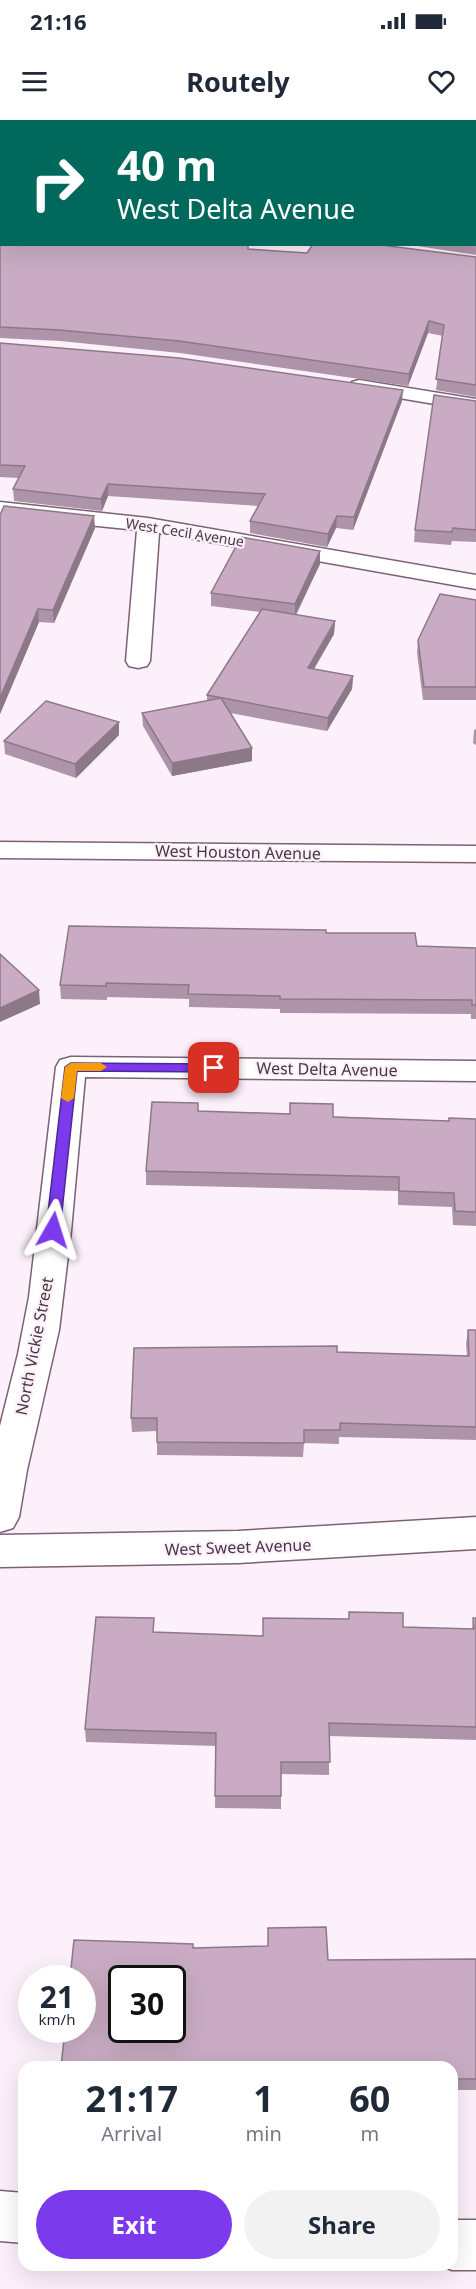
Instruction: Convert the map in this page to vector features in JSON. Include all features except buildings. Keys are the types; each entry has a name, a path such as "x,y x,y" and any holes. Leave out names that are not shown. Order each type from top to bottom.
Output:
{"street":[{"path":"343,383 476,405"},
{"name":"West Cecil Avenue","path":"0,509 148,525 476,582"},
{"path":"138,661 148,525"},
{"name":"West Houston Avenue","path":"0,850 476,854"},
{"name":"West Delta Avenue","path":"71,1067 476,1071"},
{"name":"North Vickie Street","path":"0,1517 11,1452 33,1368 44,1311 71,1067"},
{"name":"West Sweet Avenue","path":"0,1551 258,1547 476,1533"},
{"path":"0,2216 18,2218"},
{"path":"458,2245 476,2245"}],"slow traffic":[{"path":"68,1098 71,1067 101,1067"}],"route":[{"path":"53,1230 71,1067 214,1068"}]}
